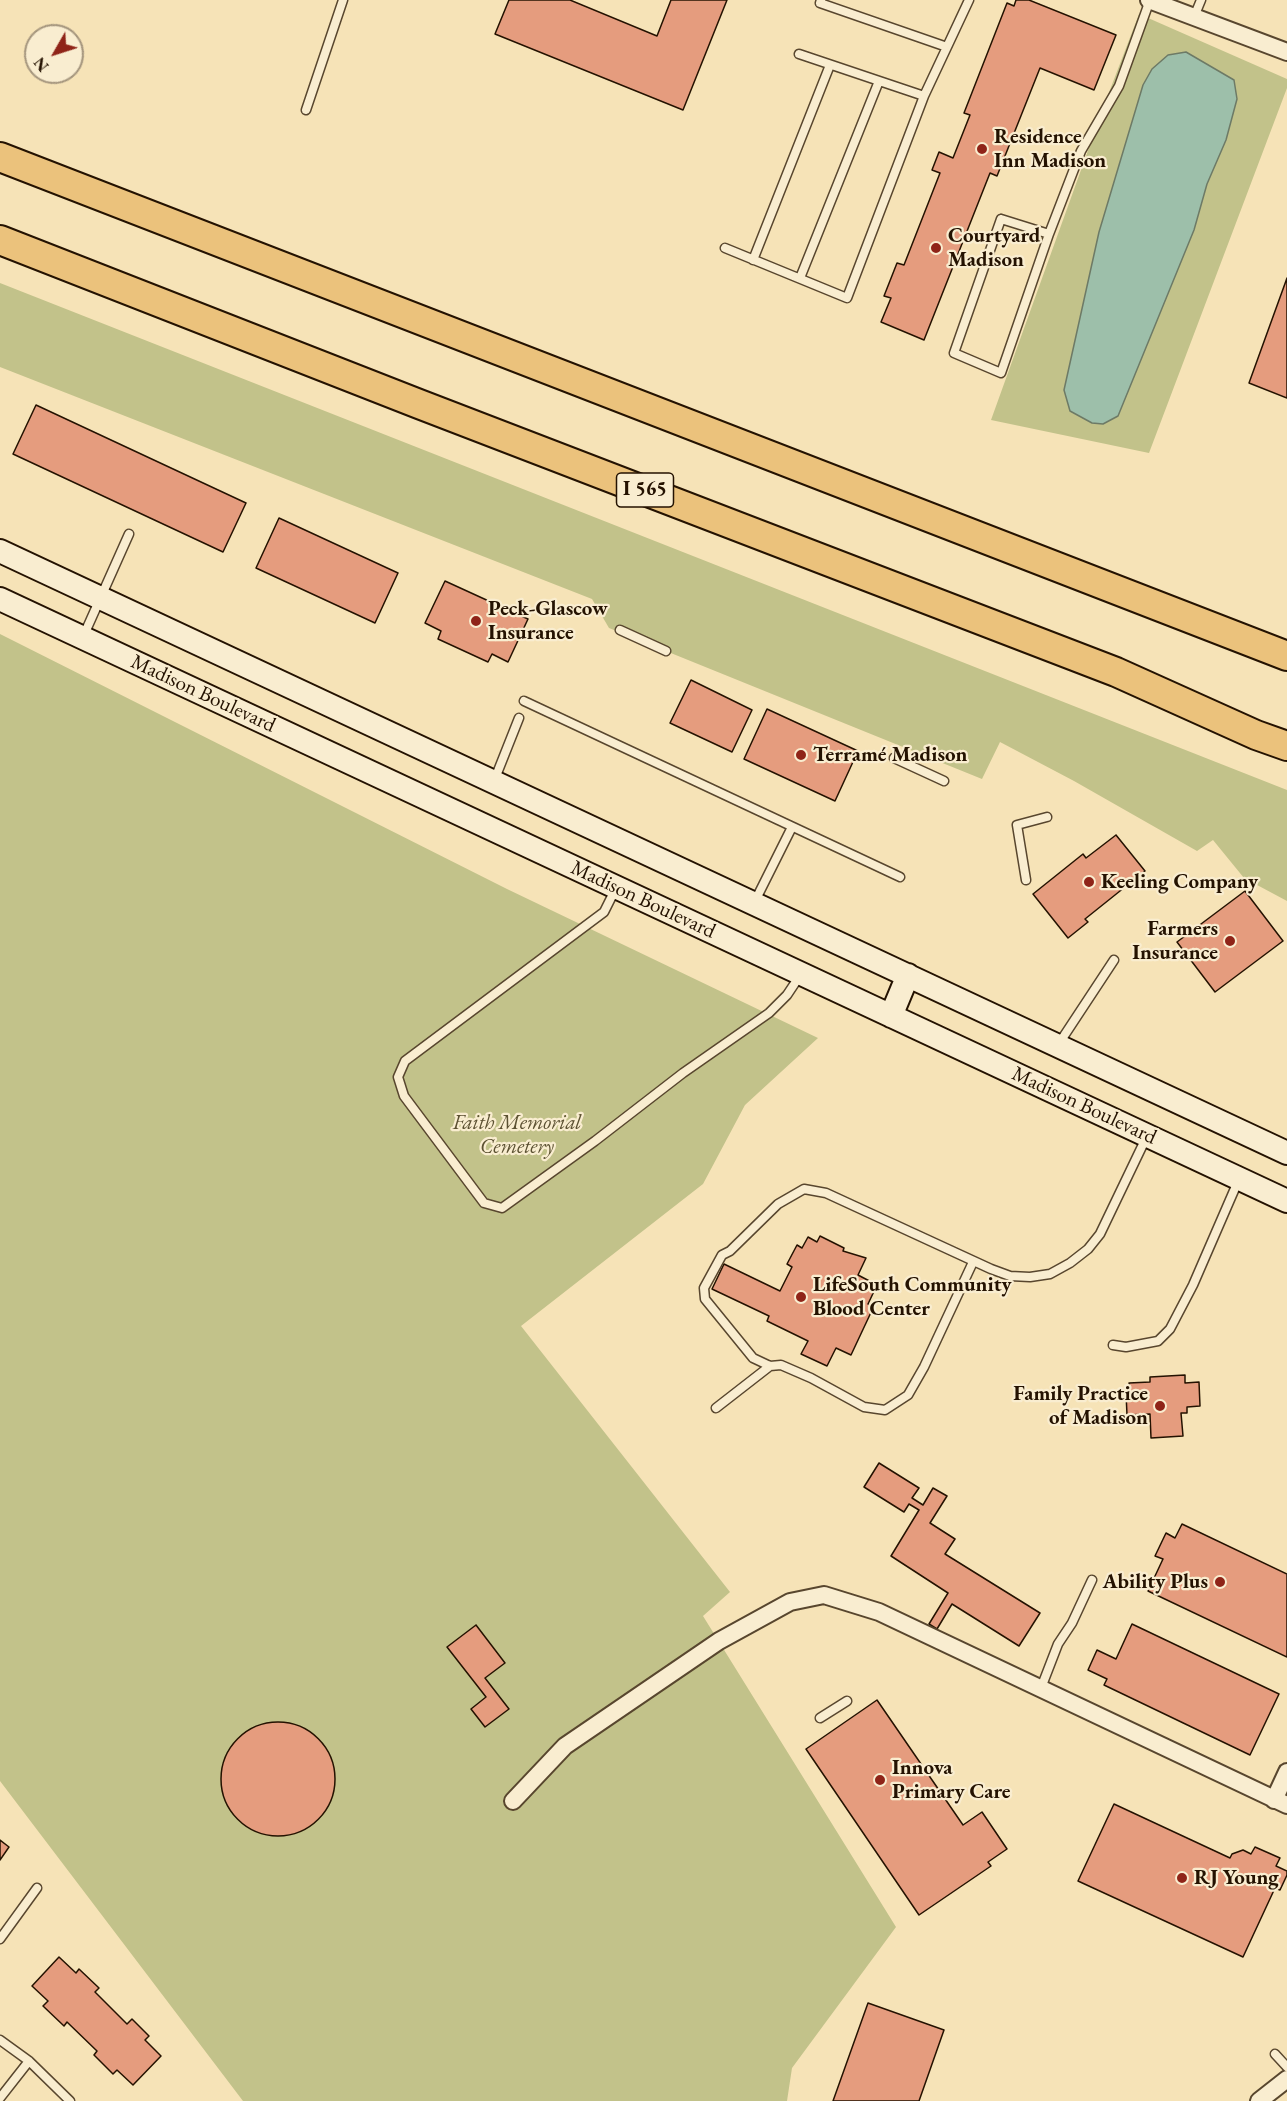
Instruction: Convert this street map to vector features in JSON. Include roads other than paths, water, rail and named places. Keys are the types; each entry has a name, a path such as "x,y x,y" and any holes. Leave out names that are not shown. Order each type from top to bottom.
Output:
{"highway":[{"path":"0,157 1287,656"},
{"name":"I 565","path":"0,240 1105,668 1256,735 1287,746"},
{"path":"1256,735 1287,752"}],"main road":[{"name":"Madison Boulevard","path":"0,551 1287,1153"},
{"name":"Madison Boulevard","path":"0,598 1287,1201"},
{"path":"891,1016 908,975"}],"street":[{"path":"1150,0 1287,52"},
{"path":"513,1801 565,1746 719,1641 790,1602 824,1594 879,1612 1280,1802 1287,1772"},
{"path":"1258,2101 1287,2079"}],"lane":[{"path":"306,110 343,0"},
{"path":"821,0 820,3 947,47"},
{"path":"725,248 848,298 924,96 969,0"},
{"path":"1049,234 1001,219 954,353 1001,373 1049,234 1081,151 1119,86 1150,0"},
{"path":"1194,17 1201,0"},
{"path":"800,54 924,96"},
{"path":"753,260 830,65"},
{"path":"800,278 879,81"},
{"path":"83,637 129,534"},
{"path":"620,630 666,651"},
{"path":"524,701 900,877"},
{"path":"494,781 519,718"},
{"path":"894,758 944,781"},
{"path":"1026,880 1017,825 1047,817"},
{"path":"754,904 792,827"},
{"path":"616,887 604,912 405,1061 398,1077 404,1096 484,1203 502,1208 595,1141 683,1073 769,1012 787,995 801,973"},
{"path":"1058,1046 1114,960"},
{"path":"974,1262 924,1367 908,1395 885,1410 864,1407 811,1378 781,1365 770,1366 753,1358 705,1299 704,1288 722,1255 730,1251 777,1204 804,1189 826,1193 974,1262 1010,1276 1050,1274 1070,1263 1088,1249 1100,1234 1148,1136"},
{"path":"1113,1345 1126,1347 1158,1341 1170,1329 1193,1285 1239,1179"},
{"path":"716,1408 770,1366"},
{"path":"1041,1688 1058,1644 1072,1623 1092,1580"},
{"path":"820,1718 847,1701"},
{"path":"0,1939 37,1888"},
{"path":"0,2040 29,2061 70,2101"},
{"path":"1275,2054 1287,2067"},
{"path":"0,2098 29,2061"}],"place":[{"name":"Residence Inn Madison","path":"982,149"},
{"name":"Courtyard Madison","path":"936,248"},
{"name":"Peck-Glascow Insurance","path":"476,621"},
{"name":"Terramé Madison","path":"801,755"},
{"name":"Keeling Company","path":"1089,882"},
{"name":"Farmers Insurance","path":"1230,941"},
{"name":"LifeSouth Community Blood Center","path":"801,1297"},
{"name":"Family Practice of Madison","path":"1160,1406"},
{"name":"Ability Plus","path":"1220,1582"},
{"name":"Innova Primary Care","path":"880,1780"},
{"name":"RJ Young","path":"1182,1878"}],"park label":[{"name":"Faith Memorial Cemetery","path":"517,1135"}]}
